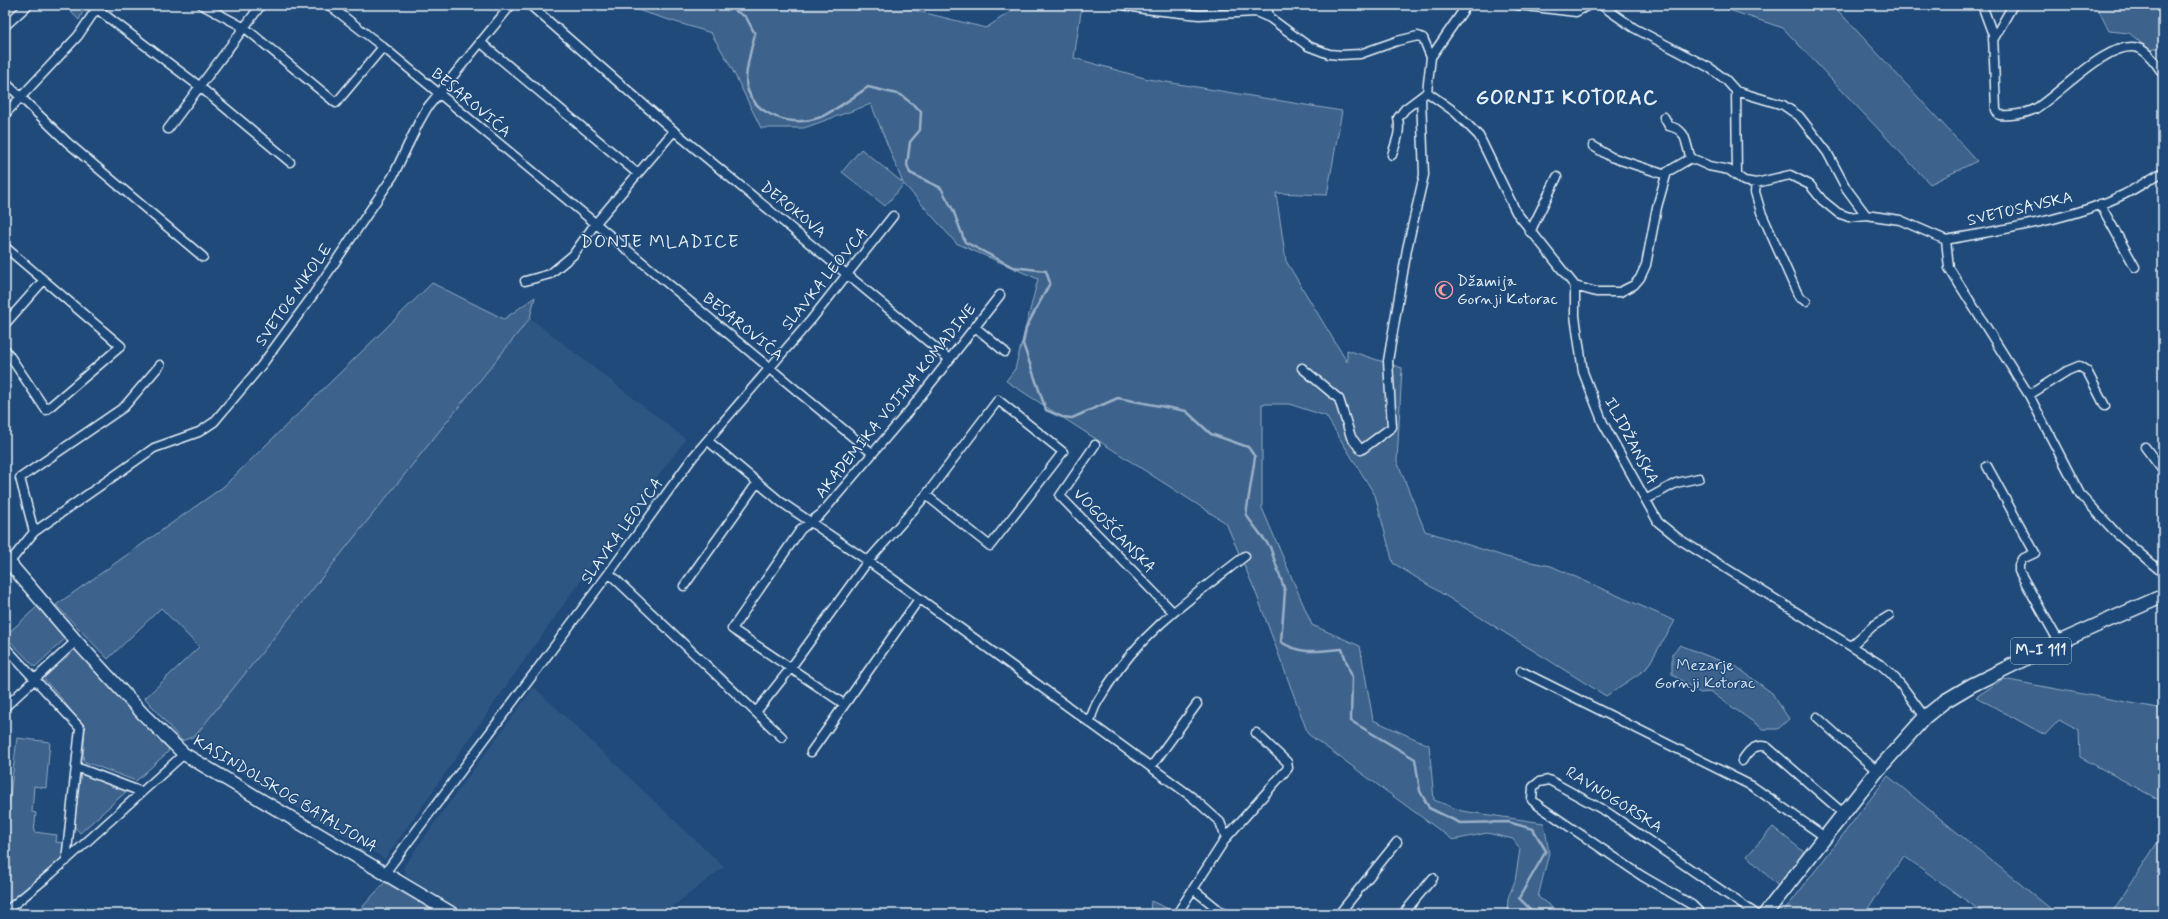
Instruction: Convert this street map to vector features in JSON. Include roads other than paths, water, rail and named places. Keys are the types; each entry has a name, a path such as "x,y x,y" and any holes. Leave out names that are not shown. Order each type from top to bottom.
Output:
{"main road":[{"name":"M-I 111","path":"1765,914 1877,771 1925,717 1972,685 2059,642 2163,596"}],"street":[{"path":"5,26 28,5"},
{"path":"202,5 244,28 336,103 383,47"},
{"path":"168,128 261,5"},
{"name":"BESAROVIĆA","path":"329,5 383,47 872,453"},
{"name":"SVETOG NIKOLE","path":"7,561 34,532 154,448 199,432 214,422 261,366 313,295 393,176 419,122 480,42 511,5"},
{"name":"DEROKOVA","path":"530,5 674,131 849,274 949,359"},
{"path":"1124,5 1144,10 1199,15 1256,12 1270,18 1308,46 1329,54 1360,54 1397,41 1421,37 1423,38 1431,57"},
{"path":"1266,5 1270,18"},
{"path":"1302,368 1339,399 1351,437 1361,450 1392,427 1388,361 1407,249 1424,175 1424,94 1431,57 1467,5"},
{"path":"1518,5 1540,9 1576,12 1589,5"},
{"path":"1601,5 1634,28 1710,68 1726,80 1736,91 1783,105 1799,116 1827,152 1846,188 1866,215"},
{"path":"1982,5 1994,40 1996,110 1999,115 2017,114 2034,109 2092,65 2114,51 2128,46 2140,48 2152,59 2163,74"},
{"path":"1994,40 2012,5"},
{"path":"5,114 78,36 98,7 199,86 290,162"},
{"path":"480,42 638,173"},
{"path":"5,82 67,142 203,257"},
{"path":"1736,91 1737,175"},
{"path":"1392,155 1398,138 1400,126 1398,118 1405,109 1424,94"},
{"path":"1424,94 1455,112 1479,136 1516,212 1530,232 1575,286 1596,292 1620,292 1634,285 1640,278 1646,265 1657,207 1667,172 1691,158"},
{"path":"1664,116 1669,126 1679,128 1683,134 1691,158 1709,166 1729,170 1744,181 1756,183 1790,175 1810,185 1822,200 1838,213 1849,218 1866,215 1900,220 1946,240 1949,268 2029,396 2080,494 2117,534 2163,573"},
{"path":"525,281 550,274 573,255 595,224 674,131"},
{"path":"1593,146 1611,157 1666,175"},
{"name":"SVETOSAVSKA","path":"1946,240 2035,223 2100,204 2124,195 2163,172"},
{"path":"1530,232 1557,177"},
{"path":"1756,183 1755,192 1761,212 1799,297 1806,301"},
{"path":"2100,204 2135,267"},
{"name":"SLAVKA LEOVCA","path":"385,873 609,573 693,457 849,274 893,216"},
{"path":"5,247 42,281 122,346 46,410 5,349"},
{"path":"5,324 42,281"},
{"name":"ILIDŽANSKA","path":"1575,286 1575,316 1583,372 1603,423 1658,522 1668,531 1880,665 1901,682 1911,700 1925,717"},
{"name":"AKADEMIKA VOJINA KOMADINE","path":"844,704 732,629 801,529 812,522 913,406 1000,295"},
{"path":"975,327 1005,352"},
{"path":"34,532 20,478 124,407 160,365"},
{"path":"2029,396 2068,371 2079,366 2087,371 2105,406"},
{"path":"756,712 790,669 868,561 926,495 998,400 1063,452 990,546 926,495"},
{"path":"708,441 758,483 1151,766 1215,817 1224,830 1226,838"},
{"name":"VOGOŠĆANSKA","path":"1095,445 1060,496 1173,612"},
{"path":"2145,447 2163,471"},
{"path":"1986,466 2035,553 2022,560 2018,565 2019,571 2059,642"},
{"path":"1646,499 1676,483 1699,478"},
{"path":"684,586 758,483"},
{"path":"1090,723 1095,706 1115,673 1153,630 1173,612 1245,556"},
{"name":"KASINDOLSKOG BATALJONA","path":"7,561 76,641 143,714 184,754 453,914"},
{"path":"609,573 782,737"},
{"path":"811,752 919,599"},
{"path":"1851,646 1873,626 1889,616"},
{"path":"5,708 34,678 76,641"},
{"path":"5,647 80,728 66,861"},
{"path":"1521,671 1752,786 1824,837"},
{"path":"1151,766 1197,704"},
{"path":"1817,717 1877,771"},
{"path":"1177,914 1226,838 1288,768 1287,762 1256,733"},
{"path":"1742,761 1749,750 1762,746 1767,747 1843,813"},
{"path":"5,912 66,861 184,754"},
{"path":"76,767 142,792"},
{"name":"RAVNOGORSKA","path":"1701,914 1692,905 1642,876 1539,806 1532,800 1533,787 1539,782 1549,780 1606,812 1756,914"},
{"path":"1339,914 1397,842"},
{"path":"1403,914 1433,878"},
{"path":"1193,889 1224,914"}],"waterway":[{"path":"725,5 746,17 755,34 748,61 746,76 747,88 758,106 776,117 797,121 818,118 837,108 868,87 901,95 921,111 920,130 910,142 907,165 910,173 941,188 953,210 965,242 1013,267 1046,271 1050,283 1026,328 1023,344 1046,410 1062,417 1072,418 1118,398 1186,411 1211,434 1248,447 1255,457 1246,515 1270,547 1285,591 1281,642 1296,649 1310,651 1342,649 1352,677 1351,721 1415,759 1420,791 1429,808 1460,823 1508,822 1533,829 1546,851 1519,898 1535,914"}],"place":[{"name":"Džamija Gornji Kotorac","path":"1444,290"}],"district":[{"name":"GORNJI KOTORAC","path":"1567,98"},
{"name":"DONJE MLADICE","path":"660,242"}],"park label":[{"name":"Mezarje Gornji Kotorac","path":"1705,674"}]}
